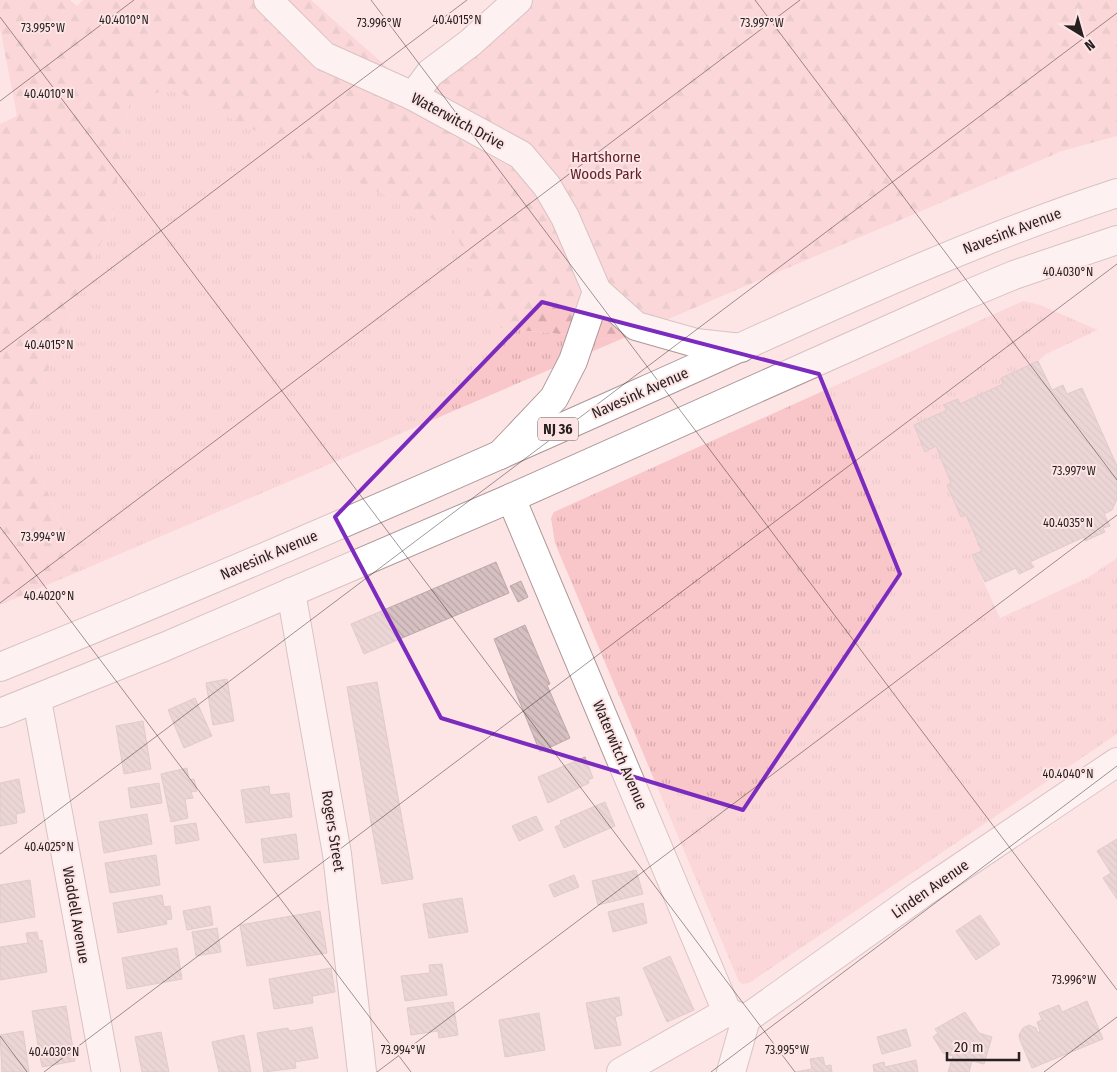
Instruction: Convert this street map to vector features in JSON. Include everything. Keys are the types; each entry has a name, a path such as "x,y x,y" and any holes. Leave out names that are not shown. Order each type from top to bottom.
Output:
{"main road":[{"name":"Waterwitch Drive","path":"268,0 324,56 413,96 521,155 534,168 565,217 597,291"},
{"path":"413,96 430,73 470,43 518,0"},
{"name":"Navesink Avenue","path":"0,667 256,561 986,239 1117,194"},
{"path":"0,713 37,700 511,498 966,295 1014,275 1117,240"},
{"path":"500,455 554,398 574,361 597,291 636,326 696,343 741,348"},
{"name":"Waterwitch Avenue","path":"511,498 737,1016"},
{"name":"Rogers Street","path":"292,592 337,854 362,1072"},
{"name":"Waddell Avenue","path":"37,700 106,1072"},
{"name":"Linden Avenue","path":"621,1072 737,1016 1117,762"},
{"path":"731,1072 737,1016"}],"highlighted area":[{"path":"542,302 819,374 900,574 743,810 441,718 335,517"}],"green space":[{"name":"Hartshorne Woods Park","path":"0,0 70,0 77,6 83,0 311,0 405,83 510,0 1117,0 1117,136 1062,151 619,340 498,328 453,230 129,103 112,217 23,431 80,571 0,605 0,124 17,116 0,27"},
{"path":"170,88 454,230 498,328 619,340 80,571 23,431 112,217 129,103"},
{"path":"1023,301 1040,305 1098,330 1046,354 1038,361 1001,378 1003,384 960,404 958,399 944,405 947,410 914,425 925,452 936,446 951,483 947,485 961,517 966,515 982,551 972,556 1000,618 1087,578 1117,558 1117,734 749,983 743,984 739,982 555,543 551,518 554,512"}],"building":[{"path":"1038,361 1052,390 1063,385 1067,394 1082,388 1117,466 1117,499 1112,510 1104,514 1110,526 1103,528 1105,532 1085,541 1084,537 1030,562 1034,567 1019,574 1016,568 985,582 972,555 982,551 966,515 961,517 947,485 951,483 936,446 925,452 914,425 947,410 943,405 958,399 960,404 1003,384 1001,378"},
{"path":"496,562 509,593 364,654 351,624"},
{"path":"521,581 528,597 518,602 510,586"},
{"path":"525,625 550,684 547,685 570,738 540,752 494,639"},
{"path":"227,679 234,721 213,725 206,683"},
{"path":"377,682 413,879 382,884 347,687"},
{"path":"195,698 212,736 184,748 168,710"},
{"path":"143,721 151,769 124,774 116,726"},
{"path":"585,757 593,778 588,780 589,783 548,803 538,777"},
{"path":"187,768 189,780 194,779 197,791 191,792 193,798 185,799 188,818 171,822 161,774"},
{"path":"19,779 25,812 16,814 17,823 0,826 0,783"},
{"path":"159,783 162,803 131,808 128,788"},
{"path":"269,786 270,795 289,793 292,817 246,823 241,790"},
{"path":"605,802 615,826 564,848 555,827 561,824 560,821"},
{"path":"147,814 152,844 104,853 99,822"},
{"path":"536,816 543,830 519,841 512,826"},
{"path":"196,823 199,840 176,844 174,826"},
{"path":"296,834 299,859 264,863 261,839"},
{"path":"1117,839 1117,899 1103,878 1111,873 1097,851"},
{"path":"156,855 160,885 110,893 105,863"},
{"path":"636,870 643,894 598,905 592,881"},
{"path":"574,875 579,887 554,897 549,885"},
{"path":"30,880 35,917 0,923 0,885"},
{"path":"162,895 164,907 170,906 172,919 166,920 167,924 118,933 113,903"},
{"path":"462,898 468,932 429,938 423,904"},
{"path":"643,903 647,923 613,932 608,912"},
{"path":"210,906 213,925 187,930 183,911"},
{"path":"320,911 327,953 247,966 240,925"},
{"path":"980,915 1000,944 976,960 956,931"},
{"path":"217,928 221,952 196,956 192,932"},
{"path":"37,932 39,941 42,940 47,972 0,980 0,947 28,943 26,933"},
{"path":"177,948 182,979 127,989 122,958"},
{"path":"670,956 694,1010 667,1022 643,968"},
{"path":"442,964 447,995 405,1001 401,976 430,973 429,965"},
{"path":"331,968 335,992 312,996 313,1003 274,1009 269,979"},
{"path":"619,997 622,1015 615,1017 621,1045 595,1049 586,1003"},
{"path":"1087,1001 1103,1039 1032,1068 1020,1040 1019,1035 1023,1028 1029,1025 1036,1028 1038,1033 1040,1031 1037,1022 1042,1020 1039,1013 1059,1005 1062,1012"},
{"path":"453,1002 458,1035 439,1038 438,1031 411,1035 407,1008"},
{"path":"66,1006 75,1061 42,1067 32,1011"},
{"path":"965,1012 979,1033 992,1037 984,1064 972,1061 969,1072 948,1072 953,1056 943,1053 933,1037 938,1033 935,1029"},
{"path":"539,1013 545,1050 505,1057 499,1020"},
{"path":"312,1027 318,1058 295,1062 296,1068 264,1072 257,1033 288,1028 289,1031"},
{"path":"906,1029 911,1046 882,1054 877,1037"},
{"path":"23,1031 29,1072 2,1072 0,1035"},
{"path":"161,1032 169,1072 142,1072 135,1037"},
{"path":"244,1035 251,1072 219,1072 212,1042"},
{"path":"823,1057 825,1066 831,1065 832,1072 795,1072 812,1069 810,1059"},
{"path":"916,1060 918,1072 874,1072 873,1065 884,1062 885,1067"}]}
